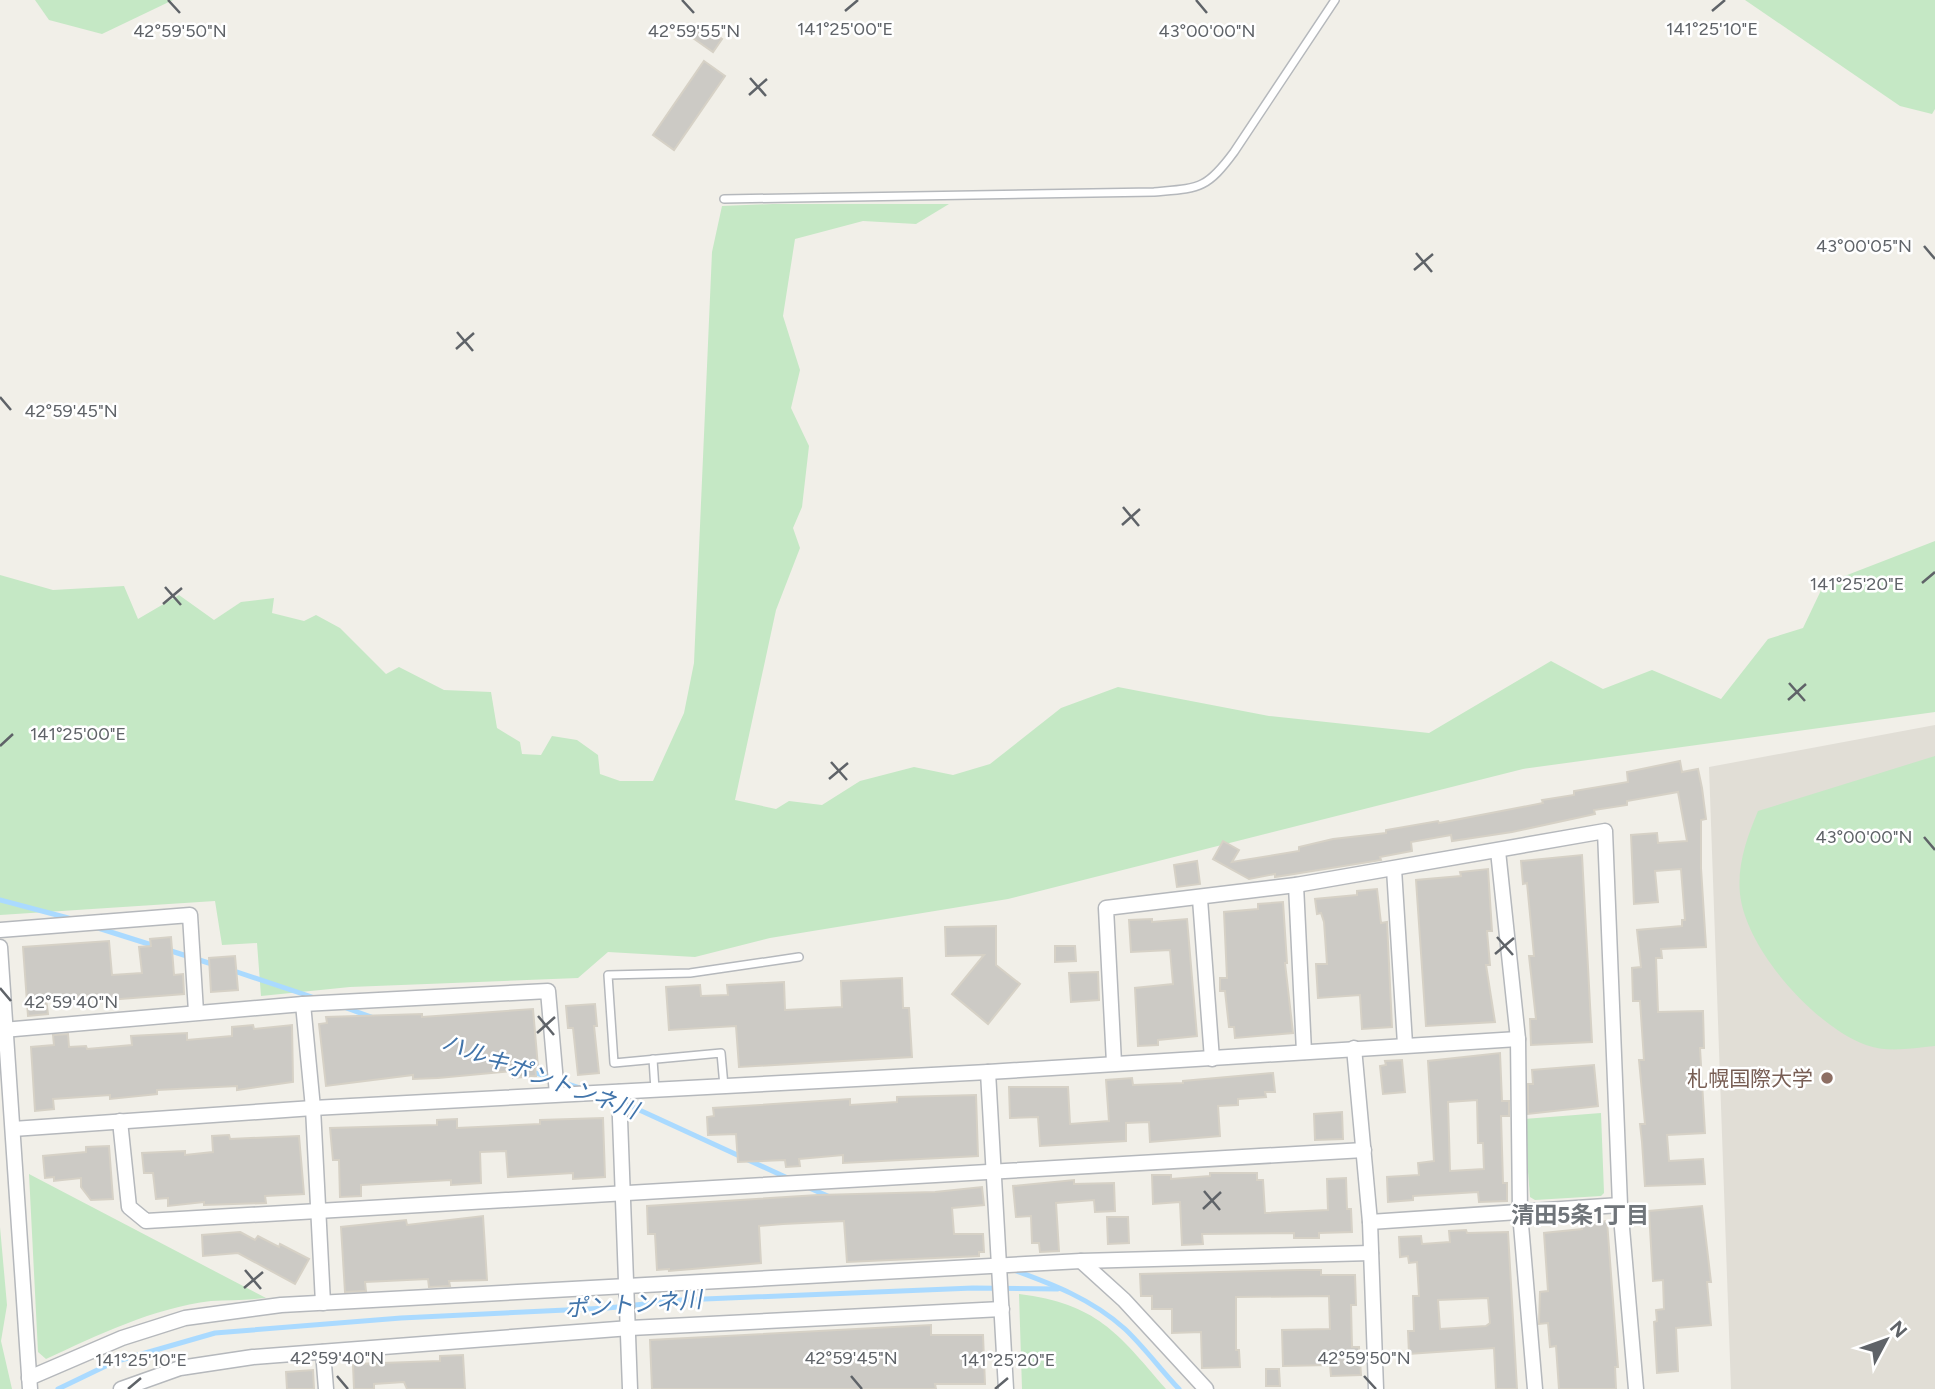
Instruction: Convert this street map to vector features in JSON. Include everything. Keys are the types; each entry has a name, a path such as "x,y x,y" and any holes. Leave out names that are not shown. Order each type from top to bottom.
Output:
{"street":[{"path":"1114,1063 1106,908 1200,899 1296,885 1605,831 1620,1205 1636,1389"},
{"path":"1498,851 1518,1039 1520,1213 1535,1389"},
{"path":"1395,869 1405,1044"},
{"path":"1296,885 1304,1052"},
{"path":"1200,899 1212,1059"},
{"path":"0,930 190,915 196,1012"},
{"path":"0,947 3,1030 13,1129 29,1384 122,1338 185,1318 232,1310 323,1303 999,1271 1081,1261 1371,1253"},
{"path":"3,1030 303,1004 548,990 557,1094"},
{"path":"303,1004 313,1108 323,1303"},
{"path":"13,1129 313,1108 988,1072 1518,1039"},
{"path":"1354,1048 1370,1222 1376,1389"},
{"path":"988,1072 1006,1389"},
{"path":"619,1092 631,1389"},
{"path":"120,1121 129,1207 146,1221 1364,1150"},
{"path":"1370,1222 1620,1205"},
{"path":"1081,1261 1124,1300 1206,1389"},
{"path":"126,1388 180,1368 253,1357 630,1323 1002,1303"},
{"path":"323,1352 327,1389"}],"lane":[{"path":"724,199 1154,192 1199,188 1218,174 1234,152 1335,0"},
{"path":"724,1086 721,1053 614,1063 608,975 690,973 799,957"},
{"path":"653,1059 655,1090"}],"shaded area":[{"name":"札幌国際大学","path":"1935,725 1935,1389 1731,1389 1709,767"}],"green space":[{"path":"35,0 173,0 102,34 49,20"},
{"path":"1745,0 1935,0 1935,109 1932,114 1900,106"},
{"path":"949,204 916,224 863,221 795,239 783,316 800,370 791,408 809,446 802,507 793,528 800,548 776,610 735,800 776,809 789,801 822,805 860,781 914,767 953,775 990,764 1061,708 1118,687 1269,716 1429,733 1551,661 1603,689 1652,670 1721,699 1768,639 1803,628 1824,584 1935,541 1935,712 1523,769 1008,899 770,938 695,957 608,952 578,978 350,987 261,996 257,943 222,945 215,901 0,915 0,575 53,590 124,586 138,619 179,595 214,620 241,602 274,598 272,613 304,621 316,615 340,628 386,674 399,667 444,690 491,692 497,728 520,742 522,754 541,755 552,736 577,740 598,755 600,774 620,781 653,781 684,713 694,663 712,252 722,206"},
{"path":"1935,756 1935,1046 1883,1049 1866,1045 1825,1021 1786,983 1769,961 1745,916 1739,883 1741,862 1758,811"},
{"path":"1601,1113 1604,1193 1601,1196 1535,1200 1530,1197 1524,1119"},
{"path":"29,1174 266,1298 211,1301 168,1310 126,1324 46,1359 38,1352"},
{"path":"0,1227 7,1305 1,1341 12,1389 0,1389"},
{"path":"1019,1294 1068,1305 1087,1313 1119,1337 1166,1389 1022,1389"}],"building":[{"path":"703,25 722,39 713,52 693,38"},
{"path":"704,61 725,76 674,150 653,135"},
{"path":"1680,761 1682,772 1698,769 1702,788 1706,819 1701,820 1701,868 1706,947 1661,949 1662,958 1656,958 1658,1012 1703,1011 1704,1048 1700,1048 1705,1133 1667,1135 1669,1161 1703,1159 1705,1184 1645,1186 1640,1124 1645,1124 1639,1060 1644,1060 1640,1001 1633,1001 1632,968 1641,967 1637,930 1682,926 1682,920 1685,920 1681,869 1655,871 1658,902 1634,904 1631,835 1657,833 1658,843 1687,841 1678,792 1627,801 1627,805 1594,810 1595,814 1512,832 1452,841 1451,835 1411,842 1412,851 1380,857 1381,860 1275,877 1275,874 1249,879 1213,859 1223,841 1239,850 1232,862 1299,851 1299,847 1333,839 1386,833 1386,830 1543,803 1542,800 1574,795 1574,791 1628,782 1627,772"},
{"path":"1582,855 1592,1042 1531,1045 1530,1019 1536,1019 1529,956 1534,956 1527,883 1523,884 1521,861"},
{"path":"1197,861 1200,884 1177,887 1174,865"},
{"path":"1488,869 1492,931 1487,931 1490,965 1486,965 1495,1022 1426,1026 1416,880 1461,876 1460,872"},
{"path":"1377,889 1381,923 1387,922 1392,1027 1362,1029 1360,995 1318,998 1316,964 1327,964 1324,922 1321,913 1317,914 1315,899 1357,895 1357,891"},
{"path":"1283,902 1285,963 1293,1033 1235,1038 1234,1027 1229,1027 1225,991 1220,991 1220,978 1227,978 1224,912 1258,909 1258,904"},
{"path":"1152,919 1152,922 1187,919 1197,1036 1158,1040 1158,1045 1138,1046 1135,988 1173,984 1170,950 1131,952 1129,920"},
{"path":"996,926 996,965 1020,984 988,1024 952,994 984,955 946,956 945,927"},
{"path":"171,937 174,975 183,974 184,994 95,1001 94,996 46,999 48,1014 28,1016 23,947 109,941 112,975 142,973 139,947 151,946 150,939"},
{"path":"1055,946 1075,946 1076,961 1055,962"},
{"path":"235,956 238,990 211,992 209,958"},
{"path":"1098,972 1099,1000 1071,1002 1069,973"},
{"path":"902,978 903,1008 909,1008 912,1057 739,1067 736,1026 669,1030 666,987 700,985 701,996 728,995 727,985 784,982 785,1010 842,1007 841,981"},
{"path":"595,1004 597,1026 594,1026 599,1073 578,1075 573,1028 568,1028 566,1006"},
{"path":"533,1009 538,1067 535,1067 536,1076 513,1078 513,1071 413,1079 413,1075 326,1086 319,1024 327,1023 326,1017 422,1014 422,1017"},
{"path":"253,1025 254,1029 292,1025 293,1082 237,1090 237,1086 157,1090 157,1094 110,1099 110,1095 53,1099 54,1109 35,1111 31,1047 54,1045 53,1035 68,1034 69,1047 86,1046 87,1049 132,1045 131,1036 187,1033 187,1040 232,1036 232,1027"},
{"path":"1500,1053 1502,1101 1509,1101 1509,1116 1501,1116 1503,1183 1507,1183 1507,1201 1479,1202 1478,1192 1413,1196 1413,1200 1388,1202 1387,1177 1419,1175 1418,1163 1434,1161 1428,1061","holes":["1477,1100 1478,1143 1483,1143 1484,1169 1450,1171 1448,1102"]},
{"path":"1402,1060 1405,1092 1383,1094 1380,1066 1386,1065 1385,1061"},
{"path":"1594,1065 1598,1106 1528,1114 1528,1084 1533,1084 1532,1070"},
{"path":"1273,1073 1275,1092 1265,1092 1266,1097 1238,1099 1238,1105 1218,1106 1220,1136 1150,1142 1149,1122 1126,1123 1126,1141 1040,1146 1038,1117 1010,1118 1009,1087 1068,1087 1070,1124 1109,1121 1106,1080 1132,1078 1133,1085 1183,1083"},
{"path":"976,1095 978,1156 843,1163 843,1155 799,1159 800,1166 786,1167 785,1160 738,1162 736,1134 708,1135 707,1117 714,1116 713,1108 850,1099 850,1105 897,1102 897,1097"},
{"path":"1342,1112 1343,1139 1315,1140 1314,1114"},
{"path":"603,1118 605,1177 573,1179 573,1173 508,1177 506,1151 480,1152 481,1183 451,1185 451,1180 361,1185 361,1196 340,1197 339,1160 333,1160 330,1128 437,1125 437,1120 457,1119 457,1128 540,1124 540,1120"},
{"path":"229,1135 230,1139 299,1136 304,1194 265,1196 266,1203 204,1205 204,1202 168,1206 168,1198 156,1199 153,1173 144,1173 142,1153 185,1151 185,1155 213,1152 212,1136"},
{"path":"109,1146 113,1199 91,1200 81,1187 81,1178 54,1181 54,1177 45,1178 43,1156 86,1152 86,1147"},
{"path":"1210,1173 1257,1173 1257,1180 1263,1180 1265,1213 1328,1210 1327,1179 1346,1178 1347,1209 1351,1209 1352,1232 1319,1233 1319,1238 1294,1238 1294,1233 1202,1234 1203,1244 1182,1245 1180,1202 1153,1204 1152,1175 1171,1175 1171,1179 1210,1176"},
{"path":"1074,1180 1074,1184 1114,1183 1115,1211 1095,1212 1094,1200 1056,1203 1059,1251 1040,1252 1039,1243 1032,1243 1031,1216 1016,1217 1013,1186"},
{"path":"982,1187 984,1205 952,1208 954,1234 983,1234 984,1252 979,1252 979,1256 847,1262 844,1221 759,1226 761,1263 669,1271 657,1270 655,1234 648,1234 647,1206 818,1195 935,1192"},
{"path":"1702,1206 1711,1282 1707,1282 1711,1325 1676,1328 1678,1371 1657,1373 1654,1322 1657,1321 1656,1310 1664,1309 1663,1280 1653,1281 1649,1211"},
{"path":"483,1216 487,1280 449,1281 450,1286 429,1287 428,1279 365,1282 366,1291 345,1292 341,1227 406,1220 407,1225"},
{"path":"1107,1217 1128,1217 1129,1243 1108,1244"},
{"path":"1607,1221 1618,1367 1615,1367 1616,1389 1559,1389 1556,1346 1550,1347 1548,1323 1539,1324 1540,1292 1548,1291 1544,1233 1582,1229 1581,1223"},
{"path":"1449,1231 1508,1232 1517,1389 1496,1389 1494,1348 1409,1354 1408,1331 1414,1331 1413,1296 1419,1296 1417,1262 1409,1263 1408,1256 1400,1257 1399,1237 1421,1236 1422,1244 1450,1242","holes":["1488,1298 1490,1323 1486,1326 1440,1329 1438,1300"]},
{"path":"240,1232 255,1240 258,1236 279,1247 280,1244 309,1259 295,1284 238,1253 203,1256 202,1235"},
{"path":"1321,1270 1321,1275 1355,1275 1356,1305 1351,1305 1352,1347 1359,1347 1361,1375 1331,1376 1330,1365 1283,1366 1282,1330 1330,1329 1329,1296 1236,1297 1236,1350 1239,1350 1240,1367 1202,1368 1201,1332 1172,1333 1172,1309 1152,1309 1152,1296 1141,1296 1140,1274"},
{"path":"931,1325 931,1335 983,1335 985,1384 935,1384 936,1389 652,1389 650,1340"},
{"path":"463,1355 465,1389 407,1389 404,1382 374,1384 374,1389 354,1389 353,1364 440,1361 440,1356"},
{"path":"1266,1369 1279,1369 1280,1386 1266,1386"},
{"path":"313,1370 314,1389 287,1389 286,1372"}],"waterway":[{"name":"ハルキポントンネ川","path":"0,900 72,919"},
{"name":"ハルキポントンネ川","path":"98,928 155,946"},
{"name":"ハルキポントンネ川","path":"168,950 215,965"},
{"name":"ハルキポントンネ川","path":"231,970 318,999"},
{"name":"ハルキポントンネ川","path":"341,1006 374,1018"},
{"name":"ハルキポントンネ川","path":"530,1071 583,1089"},
{"name":"ハルキポントンネ川","path":"622,1102 792,1180"},
{"name":"ハルキポントンネ川","path":"807,1187 830,1197"},
{"name":"ポントンネ川","path":"1011,1269 1071,1293 1112,1318 1132,1336 1179,1389"},
{"name":"ポントンネ川","path":"58,1389 114,1362 215,1333 401,1318 608,1308 681,1300 973,1288 1058,1289"}],"place":[{"name":"札幌国際大学","path":"1827,1078"}],"district":[{"name":"清田5条1丁目","path":"1580,1215"}]}
